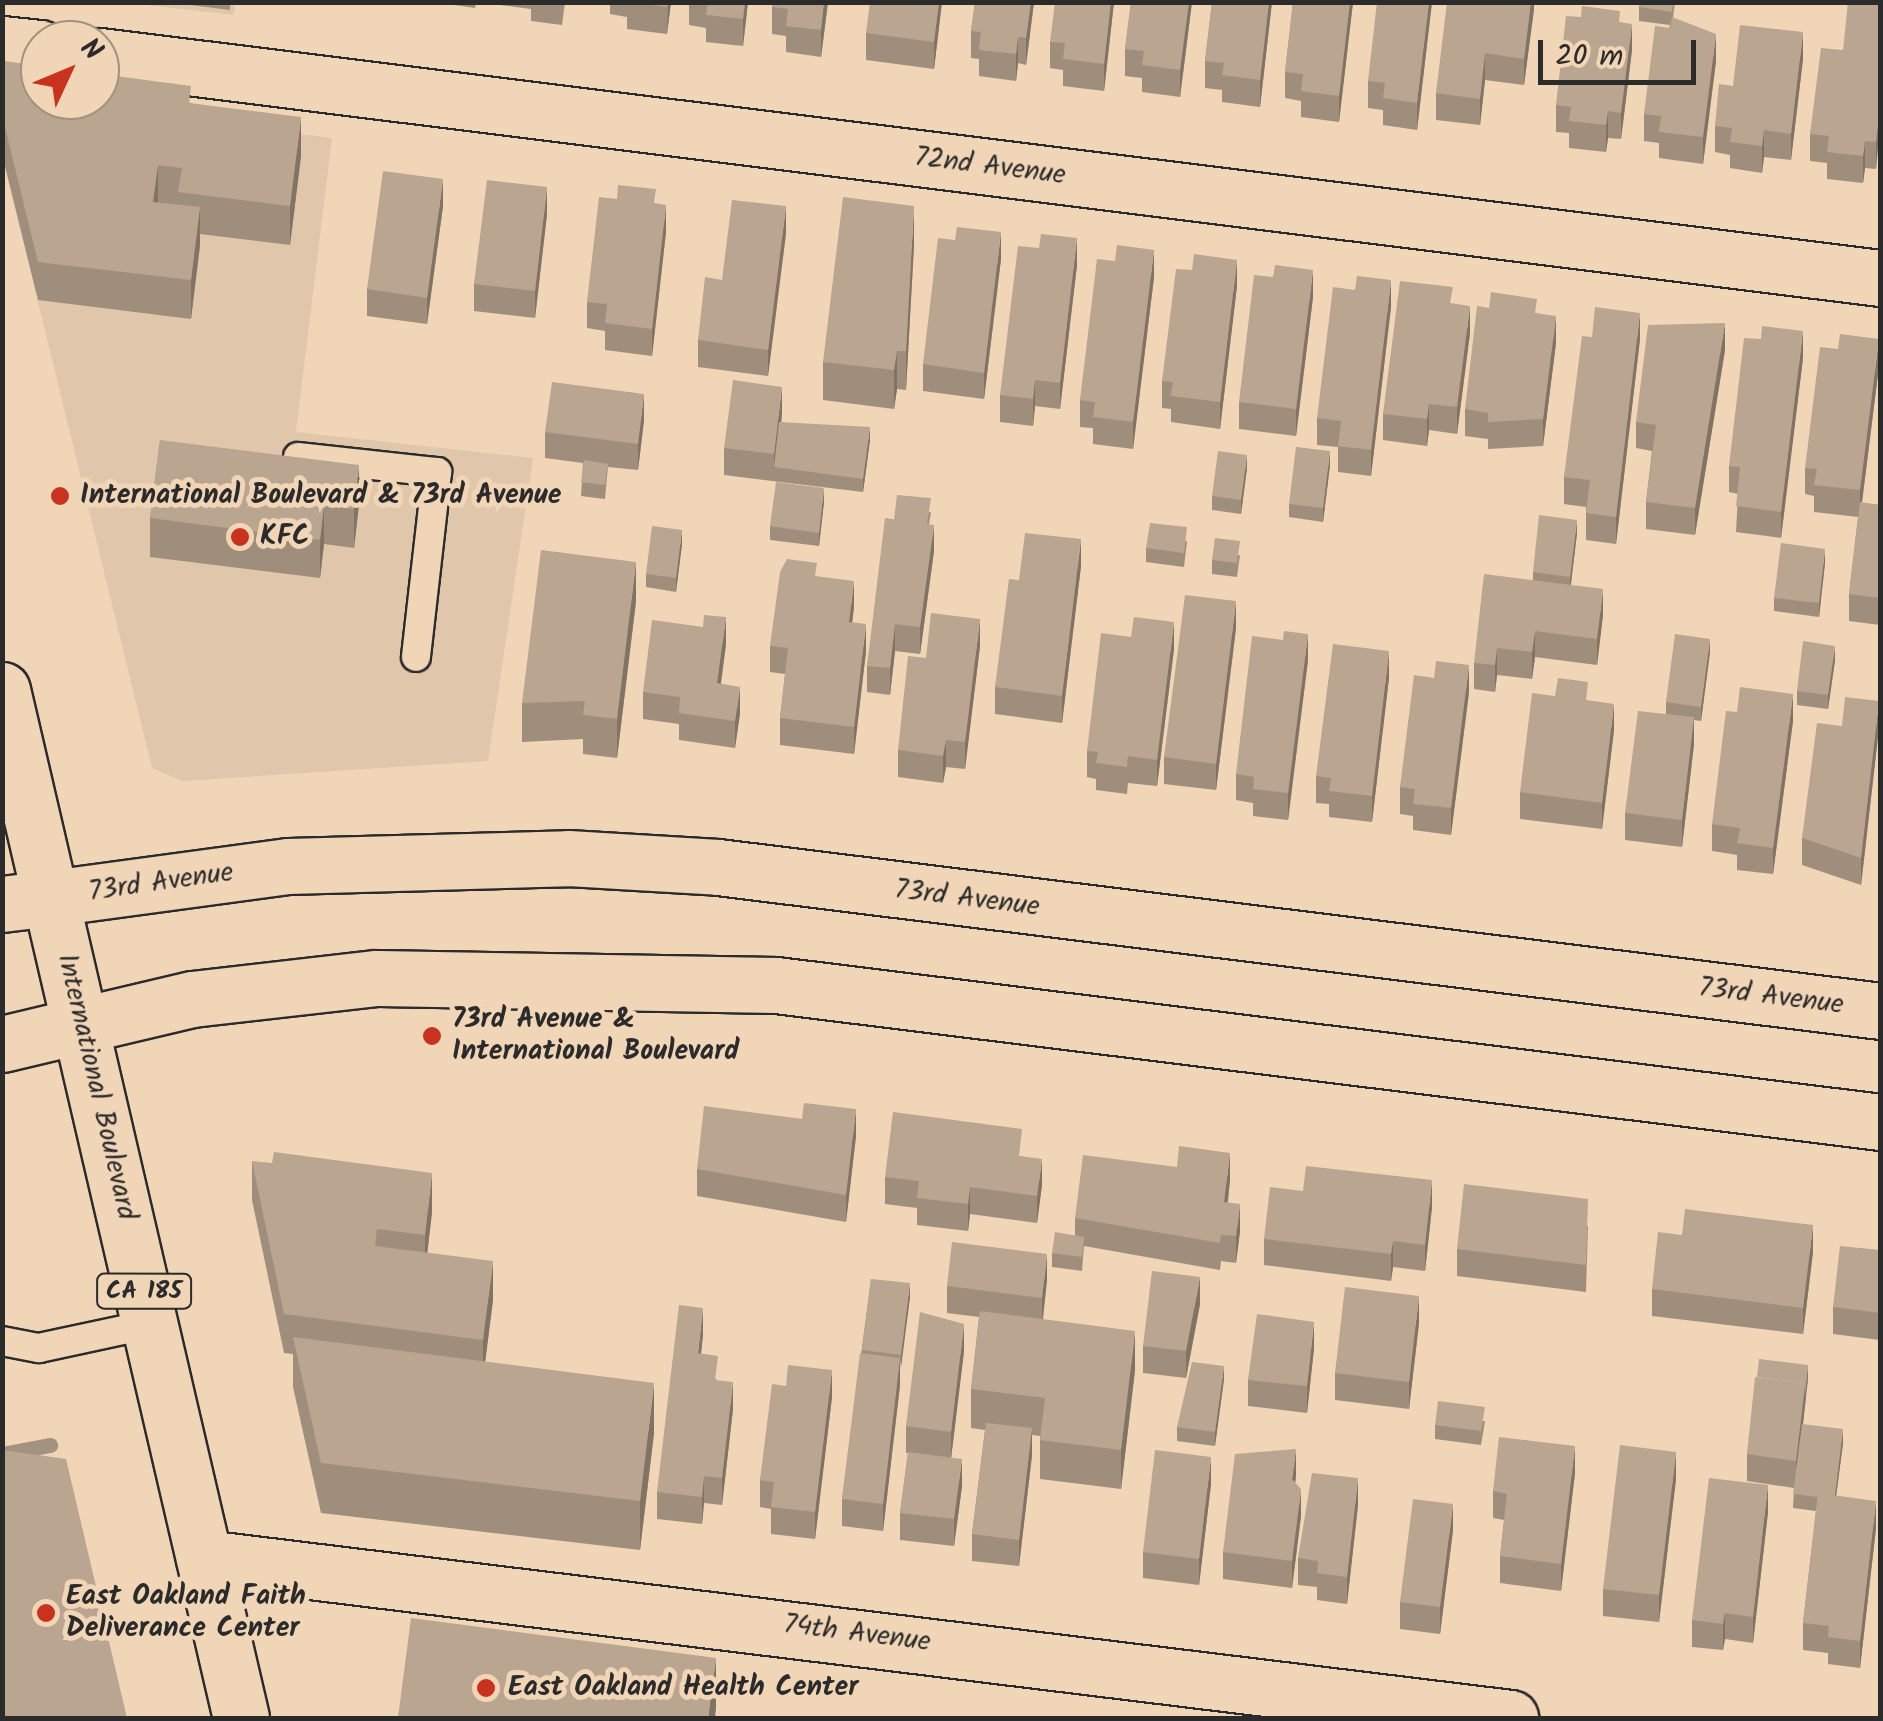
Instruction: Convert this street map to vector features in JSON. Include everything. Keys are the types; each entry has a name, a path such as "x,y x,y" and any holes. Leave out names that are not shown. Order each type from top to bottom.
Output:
{"main road":[{"name":"72nd Avenue","path":"120,58 1880,278"},
{"name":"International Boulevard","path":"2,690 27,901 82,1025 240,1718"},
{"name":"73rd Avenue","path":"27,901 288,866 586,859 718,867 1880,1011"},
{"path":"2,1044 192,999 377,978 758,984 1880,1122"},
{"name":"74th Avenue","path":"204,1558 1510,1718"}],"lane":[{"path":"298,458 438,472 416,656"},
{"path":"2,1341 39,1348 151,1324"}],"shaded area":[{"path":"129,3 235,3 234,15"},
{"path":"2,97 20,99 20,120 120,120 120,112 332,138 296,432 533,458 488,761 183,781 152,768 3,159"}],"building":[{"path":"627,2 668,2 667,7"},
{"path":"708,2 745,2 743,19 706,15"},
{"path":"772,2 824,2 821,30 786,26 788,9 772,7"},
{"path":"870,2 939,2 934,42 866,33"},
{"path":"975,2 1031,2 1026,38 1018,37 1016,54 979,50 981,32 971,31"},
{"path":"1055,2 1111,2 1104,64 1063,59 1065,43 1050,42"},
{"path":"1131,2 1189,2 1180,70 1142,65 1144,51 1125,49"},
{"path":"1212,2 1269,2 1260,80 1222,75 1224,63 1205,61"},
{"path":"1293,2 1350,2 1339,96 1301,91 1303,74 1285,72"},
{"path":"1377,2 1429,2 1417,103 1383,98 1385,83 1368,81"},
{"path":"1447,2 1531,2 1524,59 1485,53 1480,99 1436,93"},
{"path":"1639,2 1673,2 1672,12 1639,7"},
{"path":"1848,2 1880,2 1876,142 1865,141 1863,156 1827,152 1829,136 1810,134 1821,48 1843,50"},
{"path":"1582,6 1620,11 1619,22 1632,24 1621,113 1608,111 1606,125 1569,121 1571,107 1556,105 1566,16 1581,17"},
{"path":"1672,17 1716,34 1703,137 1659,132 1661,116 1644,114 1655,26 1670,28"},
{"path":"1740,25 1803,32 1791,134 1764,130 1762,146 1730,142 1732,128 1715,126 1719,84 1733,86"},
{"path":"2,63 20,63 20,120 120,120 120,77 191,86 189,103 301,117 290,206 178,192 182,168 158,165 153,202 200,207 191,280 38,262 2,115"},
{"path":"383,171 443,179 427,298 367,289"},
{"path":"487,180 547,187 535,291 474,284"},
{"path":"618,185 656,189 654,203 666,205 652,329 605,323 607,304 587,302 599,197 617,199"},
{"path":"843,197 914,206 906,351 897,351 894,370 823,362"},
{"path":"732,200 786,206 768,350 698,340 705,277 722,280"},
{"path":"957,227 1001,232 984,373 923,364 938,238 955,240"},
{"path":"1041,234 1077,238 1060,383 1035,380 1033,399 1000,395 1018,246 1039,248"},
{"path":"1117,245 1154,250 1133,422 1093,417 1095,402 1080,400 1097,259 1115,261"},
{"path":"1194,254 1237,260 1220,402 1171,396 1173,382 1162,381 1176,269 1192,270"},
{"path":"1275,265 1313,270 1296,409 1239,402 1254,275 1273,277"},
{"path":"1357,276 1391,280 1371,450 1338,446 1341,421 1317,418 1333,287 1355,290"},
{"path":"1400,281 1453,287 1450,303 1470,306 1457,407 1429,404 1427,419 1383,414"},
{"path":"1491,292 1537,299 1535,313 1556,316 1543,419 1488,422 1488,413 1465,409 1477,306 1489,308"},
{"path":"1595,307 1640,313 1616,517 1586,513 1590,480 1564,477 1582,336 1592,337"},
{"path":"1725,323 1695,508 1646,502 1656,425 1636,422 1648,325"},
{"path":"1762,326 1803,331 1781,512 1736,506 1740,467 1729,466 1744,338 1761,339"},
{"path":"1840,334 1879,339 1860,490 1814,485 1817,469 1805,468 1820,347 1838,349"},
{"path":"733,380 782,387 774,454 724,448"},
{"path":"552,382 644,394 638,444 545,432"},
{"path":"779,422 870,427 863,479 774,467"},
{"path":"160,440 359,465 354,509 324,505 320,540 150,518"},
{"path":"1296,447 1330,451 1323,508 1289,504"},
{"path":"1218,451 1247,455 1241,500 1212,496"},
{"path":"584,460 608,464 605,485 581,482"},
{"path":"776,482 824,488 819,533 770,526"},
{"path":"897,495 931,498 927,524 894,520"},
{"path":"1860,502 1880,505 1880,598 1849,594"},
{"path":"1539,515 1577,520 1570,577 1533,572"},
{"path":"885,518 934,525 920,627 895,624 890,668 867,666"},
{"path":"1150,523 1187,527 1184,553 1146,548"},
{"path":"652,526 682,530 676,578 646,574"},
{"path":"1025,533 1081,539 1062,696 995,687 1009,579 1019,580"},
{"path":"1215,538 1240,541 1237,563 1212,560"},
{"path":"1781,543 1825,549 1819,603 1774,598"},
{"path":"541,550 636,562 617,719 583,715 585,701 522,703"},
{"path":"787,559 817,563 815,576 854,581 849,622 866,624 854,727 780,718 788,648 770,646 780,572"},
{"path":"1484,574 1603,589 1597,639 1535,631 1532,652 1497,648 1495,665 1474,663"},
{"path":"1185,595 1236,601 1216,764 1164,757"},
{"path":"931,613 980,619 965,742 946,740 943,756 898,750 908,656 926,658"},
{"path":"704,615 726,617 717,683 740,687 735,721 679,713 680,697 643,692 652,620 703,627"},
{"path":"1134,617 1174,622 1157,760 1128,756 1127,767 1096,763 1098,752 1087,751 1101,633 1131,637"},
{"path":"1284,631 1308,634 1288,793 1253,789 1254,777 1236,774 1252,636 1283,640"},
{"path":"1675,634 1710,639 1701,707 1666,702"},
{"path":"1803,641 1835,646 1828,695 1797,691"},
{"path":"1333,644 1389,651 1372,796 1329,791 1331,778 1316,776"},
{"path":"1436,661 1469,665 1451,808 1413,804 1415,789 1400,787 1414,675 1434,678"},
{"path":"1558,678 1588,682 1586,700 1614,704 1602,803 1520,792 1532,693 1555,696"},
{"path":"1740,687 1793,694 1773,848 1737,843 1740,828 1712,824 1726,711 1737,712"},
{"path":"1845,697 1879,701 1861,858 1802,838 1817,723 1842,726"},
{"path":"1638,711 1694,717 1682,820 1625,813"},
{"path":"804,1103 856,1109 846,1195 697,1169 704,1106 802,1119"},
{"path":"893,1112 1022,1129 1019,1156 1042,1159 1037,1196 970,1187 968,1204 917,1198 919,1181 885,1177"},
{"path":"1179,1146 1230,1153 1224,1202 1240,1204 1236,1236 1221,1235 1220,1243 1075,1218 1083,1155 1177,1167"},
{"path":"274,1152 432,1173 425,1235 377,1229 375,1246 493,1261 483,1340 284,1314 252,1161 272,1163"},
{"path":"1306,1166 1432,1180 1425,1245 1393,1241 1391,1254 1264,1239 1270,1187 1303,1191"},
{"path":"1464,1184 1588,1199 1586,1265 1457,1249"},
{"path":"1685,1209 1813,1225 1803,1308 1652,1289 1658,1232 1682,1235"},
{"path":"1055,1232 1084,1237 1082,1257 1052,1253"},
{"path":"952,1242 1047,1254 1042,1298 947,1286"},
{"path":"1840,1246 1880,1250 1880,1313 1833,1307"},
{"path":"1152,1271 1200,1277 1186,1351 1143,1346"},
{"path":"871,1279 910,1283 901,1355 862,1350"},
{"path":"1345,1287 1419,1296 1409,1382 1335,1373"},
{"path":"679,1305 703,1308 698,1353 718,1356 715,1380 733,1382 722,1478 704,1476 702,1497 657,1492"},
{"path":"980,1311 1135,1331 1121,1450 1040,1440 1045,1398 971,1389"},
{"path":"920,1312 964,1324 951,1432 906,1426"},
{"path":"1257,1314 1314,1322 1307,1386 1248,1380"},
{"path":"293,1337 654,1383 640,1501 321,1463"},
{"path":"860,1353 900,1358 883,1504 842,1499"},
{"path":"1759,1359 1808,1365 1805,1396 1805,1383 1757,1377"},
{"path":"1192,1362 1224,1366 1215,1432 1177,1427"},
{"path":"788,1365 832,1370 815,1512 771,1507 774,1482 760,1480 772,1384 786,1386"},
{"path":"1755,1377 1805,1383 1796,1461 1747,1454"},
{"path":"1438,1401 1485,1407 1481,1431 1435,1425"},
{"path":"986,1423 1032,1428 1019,1540 972,1534"},
{"path":"1802,1424 1843,1429 1835,1496 1793,1494"},
{"path":"1499,1437 1575,1446 1561,1564 1500,1556 1507,1494 1493,1491"},
{"path":"1620,1445 1676,1452 1659,1595 1603,1589"},
{"path":"1296,1449 1292,1479 1301,1489 1292,1561 1223,1552 1235,1454"},
{"name":"East Oakland Faith Deliverance Center","path":"2,1450 66,1459 127,1718 2,1718"},
{"path":"1155,1450 1211,1457 1199,1559 1143,1552"},
{"path":"908,1452 962,1459 954,1519 900,1513"},
{"path":"1312,1473 1358,1478 1347,1577 1317,1573 1318,1561 1298,1558"},
{"path":"1709,1478 1768,1485 1753,1617 1725,1613 1723,1624 1692,1620"},
{"path":"1818,1493 1876,1501 1860,1641 1828,1637 1829,1626 1803,1623"},
{"path":"1413,1499 1453,1504 1440,1607 1400,1602"},
{"path":"411,1618 716,1658 708,1718 398,1718"}],"waterway":[{"path":"2,1454 50,1445"}],"place":[{"name":"International Boulevard & 73rd Avenue","path":"60,496"},
{"name":"KFC","path":"240,537"},
{"name":"73rd Avenue & International Boulevard","path":"432,1036"},
{"name":"East Oakland Faith Deliverance Center","path":"46,1613"},
{"name":"East Oakland Health Center","path":"486,1688"}]}
